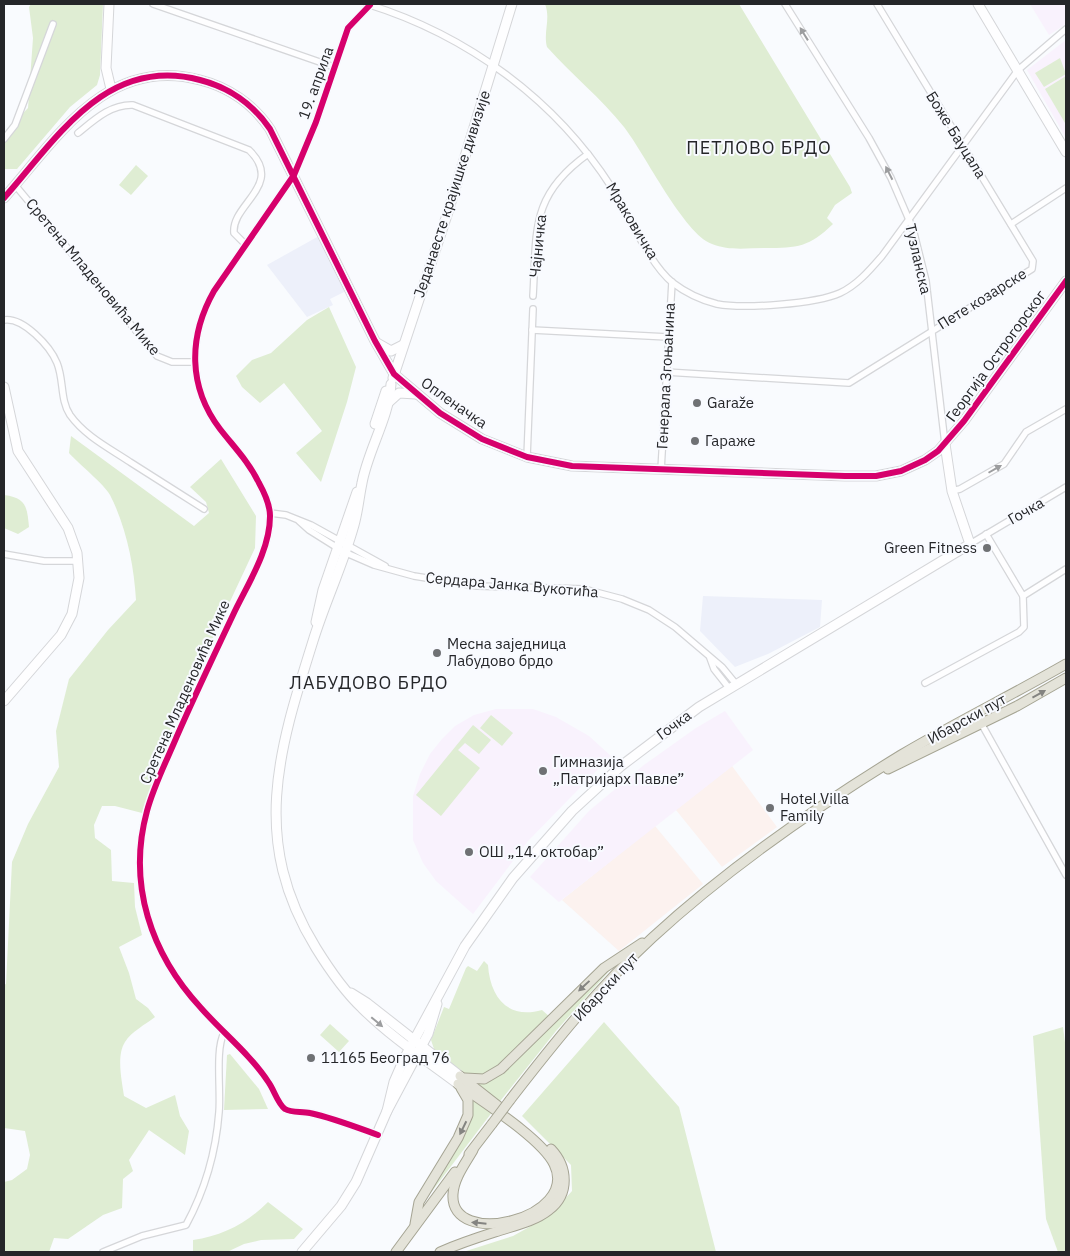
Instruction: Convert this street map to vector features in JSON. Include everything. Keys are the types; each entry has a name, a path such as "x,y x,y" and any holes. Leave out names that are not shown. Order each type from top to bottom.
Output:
{"main road":[{"name":"Ибарски пут","path":"396,1252 510,1100 597,994 652,938 711,887 767,844 902,755 1066,664"},
{"name":"Ибарски пут","path":"869,777 928,751 1066,678"},
{"path":"459,1080 478,1080 496,1072 604,968 626,952 652,938"},
{"path":"459,1080 544,1150 557,1172 558,1187 555,1193 539,1209 508,1220 486,1224 466,1220 457,1211 452,1195 455,1181 473,1150"},
{"path":"415,1226 419,1202 458,1138 468,1115 468,1100 459,1080"},
{"path":"440,1252 535,1218 553,1207 564,1188 563,1168 553,1151 523,1125 459,1080"}],"street":[{"path":"109,4 106,68 111,89"},
{"path":"153,4 334,67"},
{"name":"19. априла","path":"194,362 196,334 204,309 245,244 294,175 350,25 369,4"},
{"name":"Мраковичка","path":"369,4 421,24 493,63 546,108 588,154 612,188 659,266 672,282 693,296 722,305 804,303 822,300 838,294 861,280 882,256 1018,70 1066,29"},
{"name":"Једанаесте крајишке дивизије","path":"371,449 447,215 512,4"},
{"name":"Тузланска","path":"785,4 870,138 909,217 924,268 952,491 970,544"},
{"name":"Боже Бауцала","path":"878,4 1033,261 1032,267"},
{"path":"978,4 1066,152"},
{"path":"4,139 19,114 53,24"},
{"name":"Опленачка","path":"4,198 83,110 111,89 132,79 171,75 193,78 226,90 248,105 265,122 294,175 375,341 394,374 416,394 460,427 502,448 527,457 572,466 876,476 901,471 918,464 945,444"},
{"path":"78,133 110,110 133,105 246,148 258,163 260,181 257,192 234,225 234,233 245,244"},
{"name":"Чајничка","path":"533,296 536,237 540,210 554,184 588,154"},
{"name":"Сретена Младеновића Мике","path":"15,185 157,356 172,362 194,362 198,387 208,410 256,476 270,512 269,527 261,556 192,702 157,783 147,812 142,840 141,885 153,935 176,979 257,1066 284,1108 325,1117 378,1135"},
{"path":"1011,224 1066,188"},
{"name":"Пете козарске","path":"666,372 849,383 1030,271 1032,267"},
{"name":"Георгија Острогорског","path":"945,444 964,421 1066,281"},
{"name":"Генерала Згоњанина","path":"661,470 672,282"},
{"path":"527,457 533,309"},
{"path":"4,320 18,321 25,324 52,354 57,364 64,403 69,414 91,437 204,509"},
{"path":"532,330 668,337"},
{"path":"375,341 389,351 403,346"},
{"name":"Једанаесте крајишке дивизије","path":"391,384 380,405 360,498 318,610 313,638 280,758 275,801 275,829 282,868 294,907 320,953 361,1007 459,1080"},
{"path":"4,387 12,432 18,451 66,523 74,543 80,578 77,598 66,626 51,647 4,701"},
{"path":"386,407 398,394 416,394"},
{"path":"952,491 960,489 1006,462 1015,445 1026,432 1066,409"},
{"name":"Гочка","path":"302,1252 346,1198 378,1135 416,1047 432,1024 438,999 465,946 481,920 560,824 628,760 684,718 732,686 1066,487"},
{"name":"Сердара Јанка Вукотића","path":"270,512 286,515 311,525 342,546 386,567 440,582 477,586 565,588 612,595 649,610 690,638 710,658 714,668 732,686"},
{"path":"925,683 1022,630 1025,622 1023,596 986,534"},
{"path":"4,554 44,561 78,561"},
{"path":"1023,596 1066,570"},
{"path":"976,714 1066,875"},
{"path":"103,1252 142,1236 184,1227 188,1222 203,1186 217,1138 221,1082 220,1043 224,1032"}],"shaded area":[{"path":"1030,4 1066,4 1066,24 1049,35"},
{"path":"1066,40 1066,138 1027,70"},
{"path":"319,236 346,291 330,299 333,305 307,317 267,265"},
{"path":"703,596 822,600 820,627 768,654 735,667 700,631"},
{"path":"496,709 533,709 556,717 589,736 611,756 528,841 473,914 436,881 423,863 413,840 413,796 420,774 430,754 442,739 455,726 474,715"},
{"path":"725,711 753,750 559,902 530,877 589,811 644,765 696,728"},
{"path":"732,766 777,827 722,867 676,810"},
{"path":"655,826 703,884 619,951 562,900"}],"green space":[{"path":"31,4 103,4 100,75 97,85 70,107 17,169 4,169 4,133 28,108 33,38 29,7"},
{"path":"545,4 739,4 850,187 852,193 835,205 827,218 833,224 810,242 786,247 725,248 712,244 701,237 677,210 624,127 606,106 547,47 547,10"},
{"path":"1060,58 1066,74 1044,87 1035,73"},
{"path":"1066,76 1066,123 1065,123 1045,89"},
{"path":"136,165 148,176 131,195 119,185"},
{"path":"329,307 356,367 347,402 321,482 296,453 322,431 284,383 260,403 242,387 236,376 252,360 271,353 307,320"},
{"path":"71,436 194,526 209,513 206,502 190,487 221,459 256,516 255,548 155,762 161,765 142,813 115,806 102,806 94,825 95,838 111,850 112,881 134,883 135,907 142,935 119,947 136,999 148,1008 155,1017 131,1035 122,1048 120,1069 124,1096 146,1108 175,1095 180,1116 189,1131 185,1155 149,1130 129,1160 133,1171 123,1179 122,1208 103,1215 68,1239 54,1238 49,1252 4,1252 4,1182 12,1180 27,1169 30,1155 25,1131 4,1128 4,985 6,984 12,862 28,824 59,767 56,731 69,679 108,630 136,600 128,546 116,507 107,490 69,453"},
{"path":"4,495 17,498 26,508 29,527 18,534 4,528"},
{"path":"491,715 513,733 502,746 480,728"},
{"path":"473,725 491,740 479,754 465,743 458,750 480,768 441,816 416,795"},
{"path":"619,960 556,1031 497,1105 469,1082 482,1081"},
{"path":"484,961 488,965 492,987 497,996 510,1009 520,1012 542,1010 550,1017 491,1074 467,1077 434,1049 431,1040 444,1007 449,1009 466,968 468,966 477,971"},
{"path":"604,1022 679,1107 716,1252 463,1252 513,1236 549,1216 572,1191 571,1165 522,1116"},
{"path":"330,1024 349,1041 339,1052 320,1035"},
{"path":"1063,1027 1066,1050 1066,1252 1058,1252 1046,1219 1033,1036"},
{"path":"230,1054 259,1089 268,1109 224,1110 227,1055"},
{"path":"467,1092 493,1111 420,1207 466,1128"},
{"path":"268,1202 303,1229 294,1239 261,1240 244,1244 227,1252 193,1252 193,1240 224,1232 234,1227 252,1216"}],"cycle path":[{"path":"370,5 348,28 316,122 294,175 214,291 205,308 199,326 195,362 202,396 209,413 255,475 269,507 269,529 257,567 198,690 153,792 142,838 140,865 142,891 148,917 169,965 201,1008 262,1073 283,1107 291,1111 307,1112 327,1117 378,1135"},
{"path":"4,198 65,128 87,107 111,91 138,79 167,75 200,80 220,87 248,104 270,129 375,341 394,374 440,413 482,439 527,457 572,466 845,476 876,476 901,471 925,460 938,451 964,421 1066,281"}],"place":[{"name":"Garaže","path":"697,403"},
{"name":"Гараже","path":"695,441"},
{"name":"Green Fitness","path":"987,548"},
{"name":"Месна заједница Лабудово брдо","path":"437,653"},
{"name":"Гимназија „Патријарх Павле”","path":"543,771"},
{"name":"Hotel Villa Family","path":"770,808"},
{"name":"ОШ „14. октобар”","path":"469,852"},
{"name":"11165 Београд 76","path":"311,1058"}],"district":[{"name":"ПЕТЛОВО БРДО","path":"759,148"},
{"name":"ЛАБУДОВО БРДО","path":"369,683"}]}
